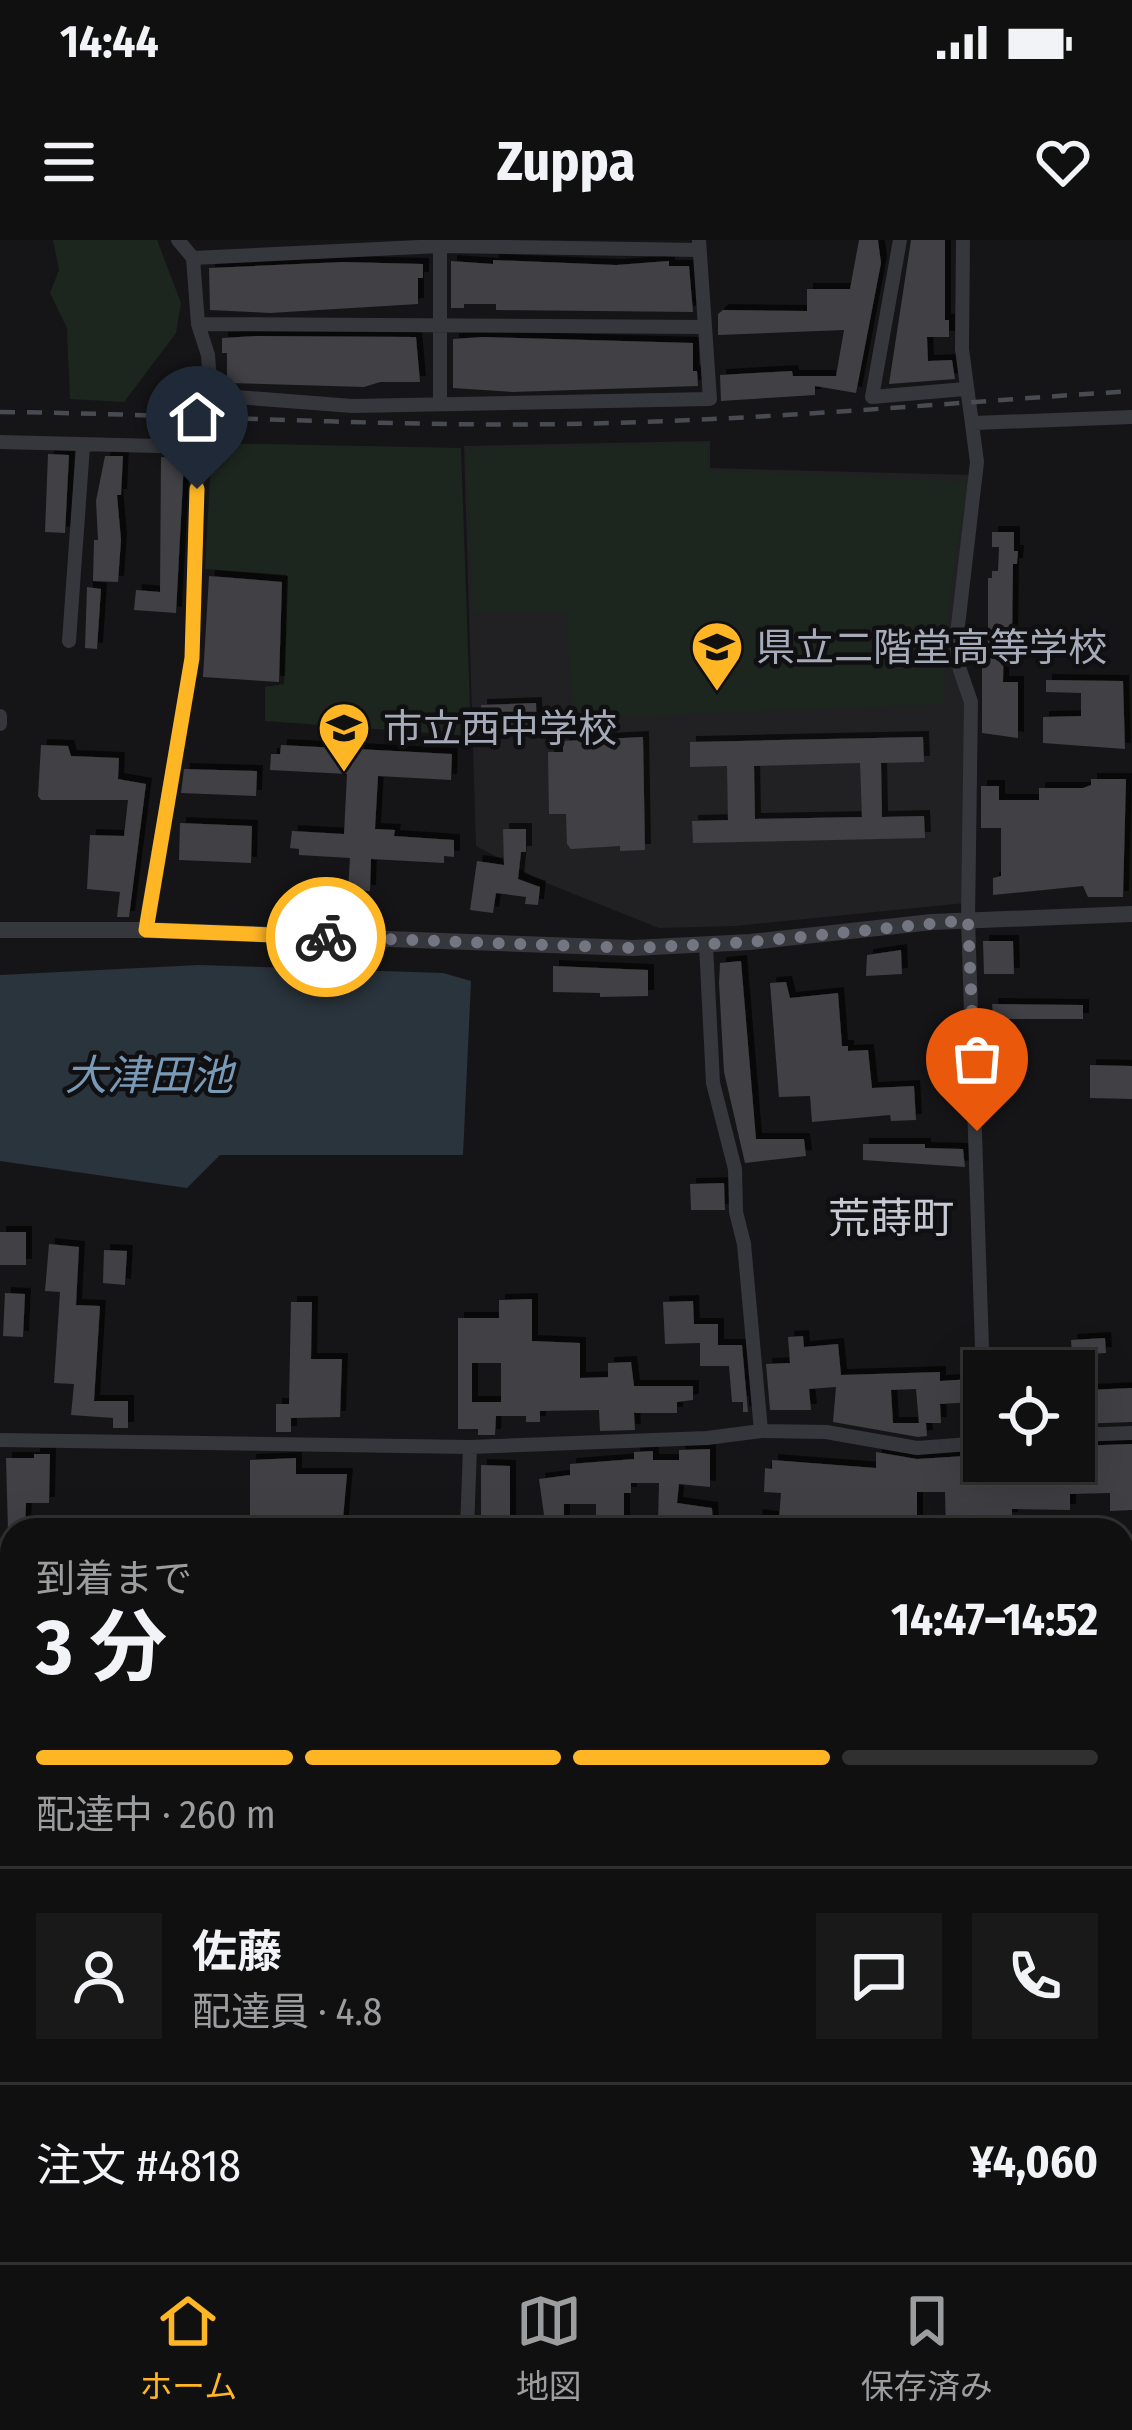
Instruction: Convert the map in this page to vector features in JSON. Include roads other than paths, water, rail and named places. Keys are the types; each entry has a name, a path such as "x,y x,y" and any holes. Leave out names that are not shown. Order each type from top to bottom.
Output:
{"street":[{"path":"178,240 193,258 198,324 208,355 211,395 352,406 710,399 699,245 440,243 193,258"},
{"path":"900,240 872,397 965,389"},
{"path":"963,240 960,309 965,389 977,462 956,643 959,670 971,702 968,920 982,1350"},
{"path":"440,243 440,404"},
{"path":"198,324 705,327"},
{"path":"974,423 1132,417"},
{"path":"0,442 198,447 192,658 146,930"},
{"path":"69,640 83,446"},
{"path":"0,930 146,930 562,947 706,945 968,920 1132,914"},
{"path":"706,945 712,1082 735,1169 761,1431"},
{"path":"0,1440 470,1447 707,1438 761,1431 826,1432 917,1448 963,1445"},
{"path":"1095,1434 1132,1433"},
{"path":"467,1518 470,1447"}],"water":[{"name":"大津田池","path":"199,965 443,973 471,981 463,1155 220,1155 187,1188 0,1161 0,975"}],"railway":[{"path":"0,412 566,424 1132,391"}],"place":[{"name":"県立二階堂高等学校","path":"717,693"},
{"name":"市立西中学校","path":"344,774"}],"district":[{"name":"荒蒔町","path":"891,1218"}]}
